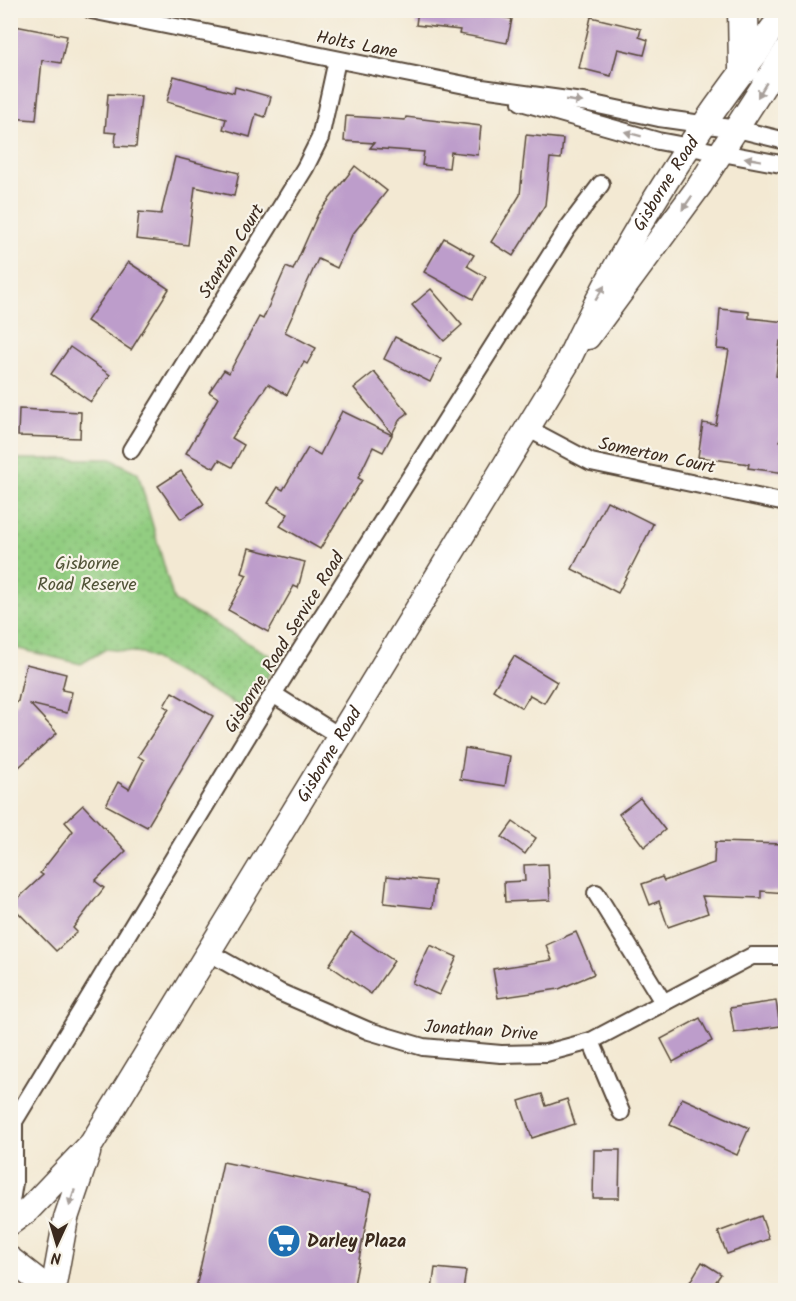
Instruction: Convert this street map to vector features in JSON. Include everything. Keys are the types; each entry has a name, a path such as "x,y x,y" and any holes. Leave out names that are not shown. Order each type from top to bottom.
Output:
{"highway":[{"path":"743,10 744,68"}],"main road":[{"name":"Gisborne Road","path":"566,365 594,303 705,123 775,22 786,17"},
{"name":"Gisborne Road","path":"53,1290 66,1218 92,1143 566,365 610,311 721,155 786,51"},
{"name":"Gisborne Road","path":"10,1223 28,1210 92,1143"},
{"path":"10,1259 37,1280 44,1290"}],"street":[{"name":"Holts Lane","path":"91,10 474,87 589,103 659,118 705,123 786,141"},
{"name":"Stanton Court","path":"131,450 305,168 320,138 336,60"},
{"name":"Holts Lane","path":"474,87 594,124 721,155 786,165"},
{"name":"Gisborne Road Service Road","path":"12,1125 273,694 567,229 601,184"},
{"name":"Somerton Court","path":"527,428 591,462 786,503"},
{"path":"273,694 339,736"},
{"path":"596,892 663,1002"},
{"name":"Jonathan Drive","path":"208,952 306,1005 369,1031 423,1047 501,1054 546,1053 591,1041 752,956 786,956"},
{"path":"591,1041 621,1112"},
{"path":"10,1208 14,1182 12,1125"}],"green space":[{"name":"Gisborne Road Reserve","path":"11,459 111,459 138,473 174,601 278,660 246,710 142,653 106,649 81,664 11,647"}],"building":[{"path":"418,10 465,10 512,19 507,43 459,34 460,30 416,25"},
{"path":"591,17 641,29 639,37 648,40 644,55 618,49 611,76 579,68"},
{"path":"10,25 67,36 61,63 42,60 36,120 10,118"},
{"path":"174,76 234,93 235,87 271,97 265,117 256,114 250,137 223,129 226,119 167,102"},
{"path":"108,94 141,96 136,147 115,146 116,133 105,132"},
{"path":"346,116 405,120 406,117 481,126 478,155 451,152 449,168 422,165 424,152 370,148 374,143 344,141"},
{"path":"526,135 563,139 561,159 550,158 545,205 513,256 491,242 520,195"},
{"path":"175,157 239,173 234,196 195,187 188,245 136,239 139,212 161,214"},
{"path":"355,166 387,191 352,235 337,268 318,259 285,332 316,348 307,364 304,362 287,395 268,384 232,438 244,445 232,467 219,460 214,468 186,453 218,398 209,392 224,370 229,373 259,317 263,319 286,267 293,270 318,214"},
{"path":"444,238 474,255 467,266 486,277 473,299 424,272"},
{"path":"128,262 169,289 131,350 87,321"},
{"path":"431,289 462,325 444,341 412,305"},
{"path":"720,309 749,312 749,318 786,322 786,342 780,341 776,376 786,377 786,406 780,441 786,442 786,473 748,468 749,464 698,457 703,423 716,425 729,350 717,349"},
{"path":"395,337 441,359 430,382 384,359"},
{"path":"70,347 110,375 91,402 51,374"},
{"path":"374,372 408,413 400,419 392,434 354,388"},
{"path":"19,409 81,412 80,438 18,436"},
{"path":"342,411 392,435 383,452 373,447 358,478 362,480 320,549 280,526 288,514 268,503 278,487 283,490 308,448 320,455"},
{"path":"181,471 204,504 181,519 158,486"},
{"path":"607,501 653,524 618,593 572,569"},
{"path":"249,548 305,562 298,588 294,586 268,632 228,610 247,575 242,573"},
{"path":"514,656 557,682 544,703 530,695 522,708 493,690"},
{"path":"26,664 66,674 62,690 72,692 67,713 30,704 57,733 10,775 10,708 18,701"},
{"path":"172,692 213,716 147,827 106,805 118,782 129,789 144,760 138,756 169,709 164,706"},
{"path":"465,748 510,756 505,786 460,779"},
{"path":"640,798 665,830 644,847 619,814"},
{"path":"83,805 126,851 95,881 104,888 73,928 77,932 56,951 11,905 43,875 40,873 73,831 65,822"},
{"path":"513,822 536,838 525,854 502,837"},
{"path":"715,842 786,844 786,893 761,891 761,898 702,896 708,913 668,927 659,901 650,905 642,884 662,877 664,881 714,863"},
{"path":"548,864 550,900 505,902 504,882 525,881 524,865"},
{"path":"387,876 435,881 432,908 384,903"},
{"path":"351,932 394,961 371,994 329,965"},
{"path":"576,932 594,974 559,989 498,998 493,969 552,960 546,945"},
{"path":"430,945 457,957 439,995 412,983"},
{"path":"776,1001 780,1026 734,1033 730,1008"},
{"path":"700,1018 712,1041 673,1062 661,1039"},
{"path":"542,1094 546,1106 567,1099 575,1124 532,1138 519,1101"},
{"path":"682,1098 749,1128 737,1155 670,1125"},
{"path":"594,1150 620,1150 619,1198 593,1198"},
{"name":"Darley Plaza","path":"223,1162 372,1193 353,1290 196,1288"},
{"path":"761,1216 769,1239 727,1254 718,1232"},
{"path":"702,1262 721,1274 710,1290 685,1290"},
{"path":"435,1268 466,1271 463,1290 432,1290"}],"place":[{"name":"Darley Plaza","path":"284,1241"}]}
